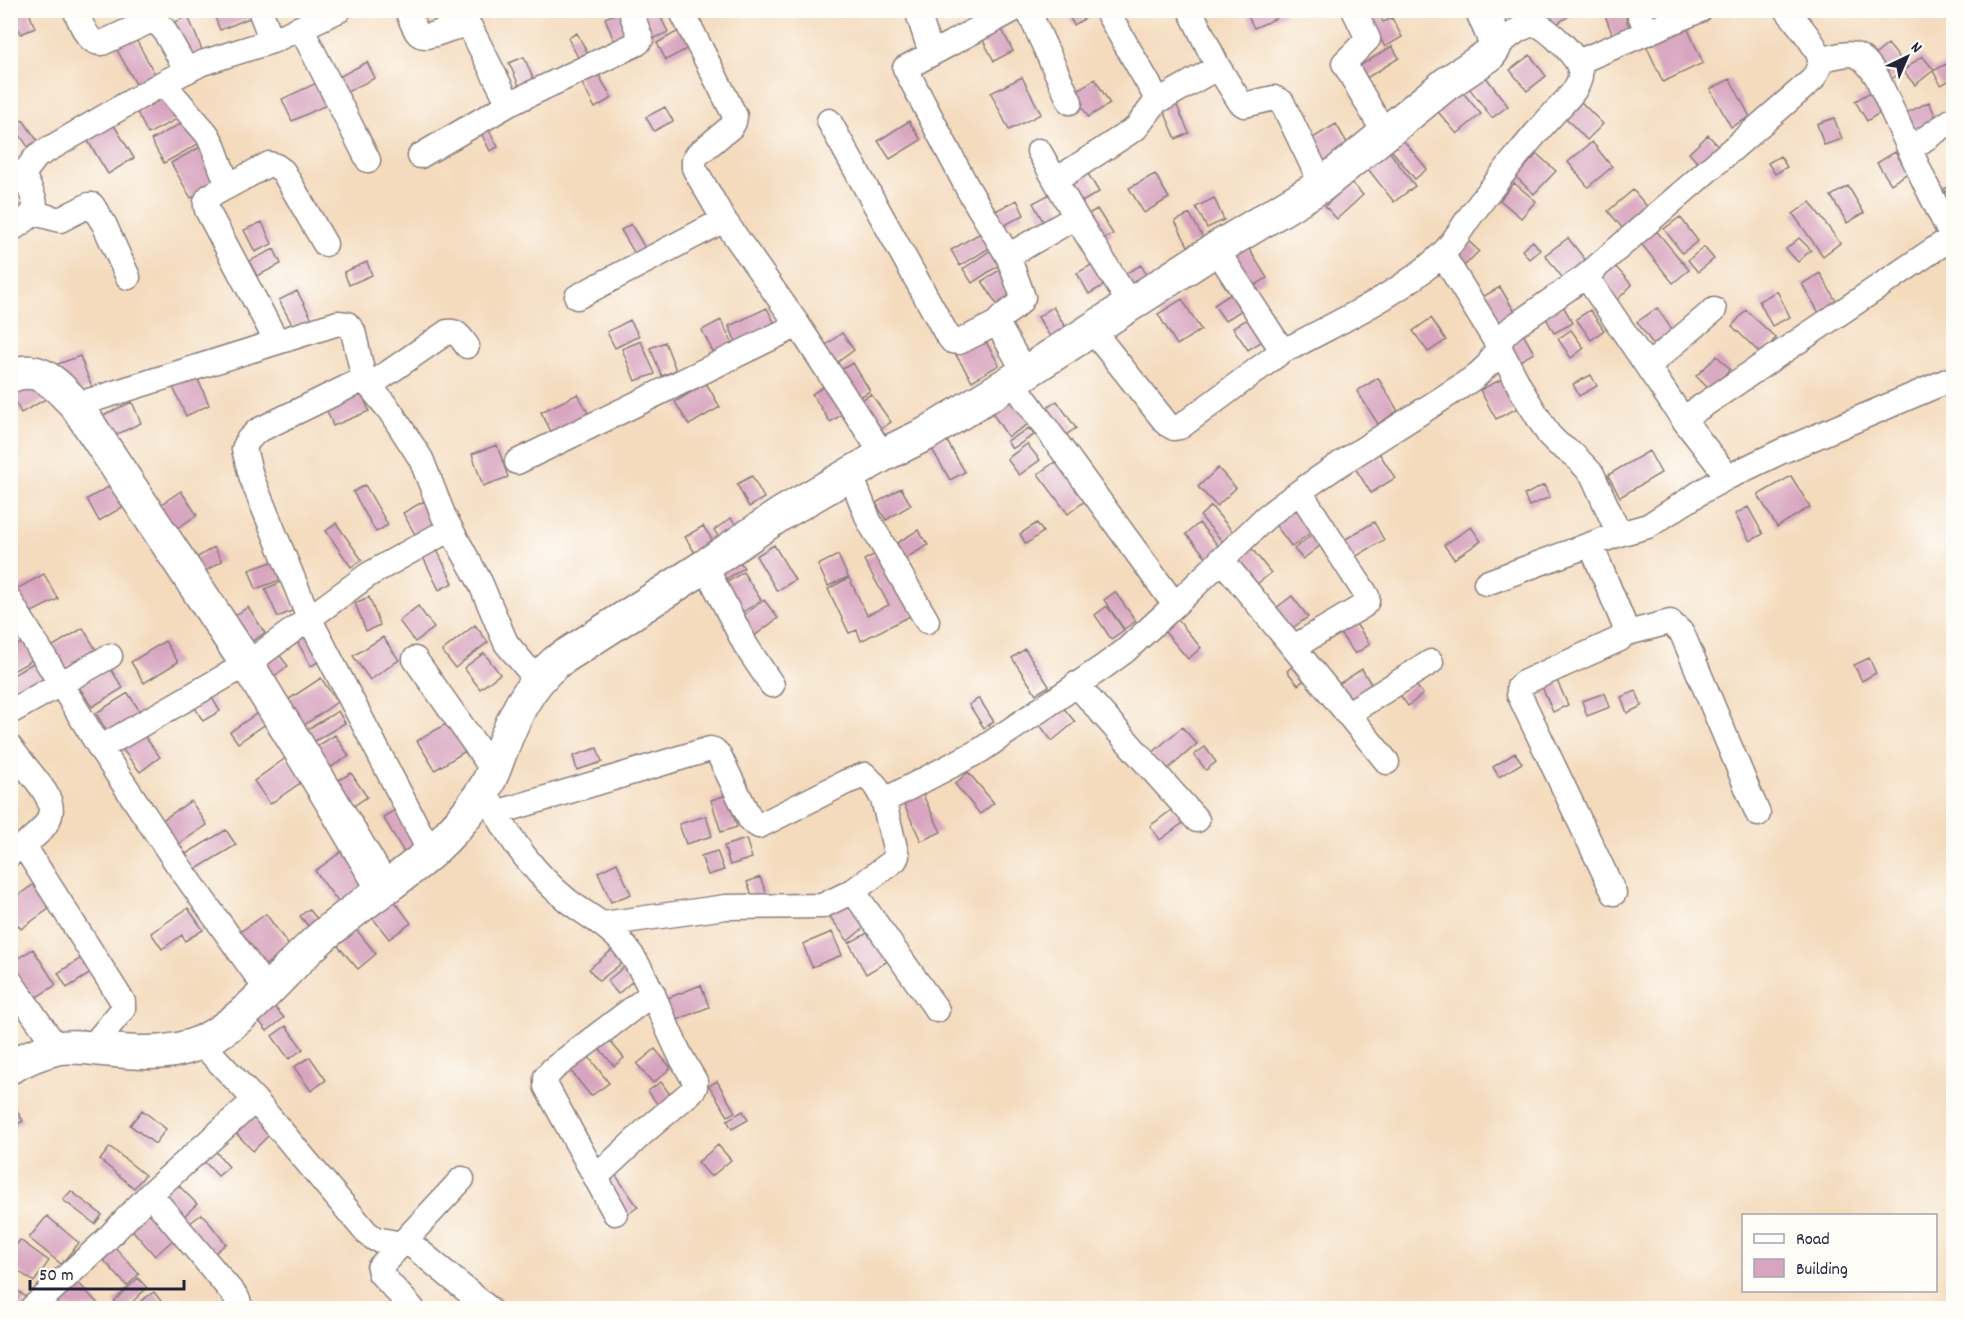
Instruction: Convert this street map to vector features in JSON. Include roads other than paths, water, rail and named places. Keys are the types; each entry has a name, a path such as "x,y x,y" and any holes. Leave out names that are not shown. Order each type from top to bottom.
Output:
{"street":[{"path":"75,10 90,39 96,43 102,43 152,20 157,22 163,28 187,71"},
{"path":"260,10 272,41"},
{"path":"10,230 34,213 36,203 17,172 37,156 202,63 272,41 339,10"},
{"path":"407,10 421,36 427,37 458,25 470,27 509,104"},
{"path":"420,156 509,104 638,43 641,39 632,15 636,10"},
{"path":"681,10 735,116 735,122 731,127 698,153 694,160 694,168 724,220 798,325 883,454"},
{"path":"917,10 931,53"},
{"path":"829,121 945,333 952,341 959,342 997,323 1020,303 1023,297 1008,256 968,189 905,68 1013,10"},
{"path":"1028,10 1071,102"},
{"path":"1106,10 1159,99"},
{"path":"1190,10 1218,67 1240,102 1244,105 1274,98 1282,102 1322,185"},
{"path":"1354,10 1368,39 1344,63 1385,134"},
{"path":"1482,10 1493,33 1494,48"},
{"path":"1638,10 1648,33"},
{"path":"1578,62 1700,10"},
{"path":"884,799 902,792 981,750 1125,651 1266,517 1300,492 1475,377 1489,364 1504,335 1586,276 1812,80 1818,71 1820,60 1815,47 1787,10"},
{"path":"10,1067 57,1048 158,1053 179,1050 201,1043 235,1021 316,942 430,852 491,791 516,713 537,680 574,649 705,566 781,514 883,454 926,434 1019,377 1216,249 1322,185 1446,84 1489,55 1494,48 1518,30 1534,23 1541,26 1578,62 1581,72 1572,95 1514,159 1442,254 1380,299 1285,349 1180,427 1174,428 1167,424 1092,330"},
{"path":"301,28 368,160"},
{"path":"1683,418 1953,237 1870,65 1861,56 1849,54 1820,60"},
{"path":"1056,180 1136,128 1159,99 1218,67"},
{"path":"163,83 207,134 228,186"},
{"path":"1910,149 1953,119"},
{"path":"1039,151 1076,217 1130,304"},
{"path":"277,342 205,205 210,195 269,164 276,166 283,171 325,244"},
{"path":"34,213 60,220 92,205 104,224 128,277"},
{"path":"1008,256 1076,217"},
{"path":"577,297 724,220"},
{"path":"1216,249 1278,344 1285,349"},
{"path":"1442,254 1498,345 1523,393 1549,435 1575,456 1592,474 1619,534"},
{"path":"1586,276 1683,418 1728,477"},
{"path":"1648,366 1714,310"},
{"path":"76,405 338,323 347,324 353,331 367,382 390,411 421,459 450,529 480,582 506,643 537,680"},
{"path":"997,323 1019,377 1175,605"},
{"path":"517,462 798,325"},
{"path":"430,852 309,618 252,480 244,449 248,440 257,431 367,382 447,332 457,333 467,345"},
{"path":"10,376 28,371 39,374 53,382 76,405 247,664 383,888"},
{"path":"1486,583 1619,534 1648,526 1728,477 1780,452 1953,378"},
{"path":"850,473 869,521 927,621"},
{"path":"1294,647 1363,606 1367,601 1367,596 1300,492"},
{"path":"100,748 247,664 368,575 450,529"},
{"path":"1592,545 1626,629 1624,634 1620,639 1523,683 1519,687 1518,694 1614,893"},
{"path":"1221,559 1387,762"},
{"path":"705,566 746,646 771,685"},
{"path":"10,601 100,748 176,862 267,990"},
{"path":"1624,634 1670,622 1682,633 1758,814"},
{"path":"10,712 110,656"},
{"path":"415,659 491,791 521,851 549,884 569,902 603,924 634,958 653,993 674,1043 695,1081 695,1087 596,1177"},
{"path":"1347,714 1431,662"},
{"path":"1076,684 1197,820"},
{"path":"10,747 50,799 53,810 46,828 17,850 123,1002 123,1009 91,1048"},
{"path":"491,791 710,749 719,754 751,821 759,826 846,782 865,775 884,799 897,856 895,860 853,891 822,906 726,907 603,924"},
{"path":"853,891 937,1010"},
{"path":"10,981 57,1048"},
{"path":"615,1214 546,1086 546,1077 553,1069 653,993"},
{"path":"201,1043 255,1100 366,1232 375,1239 413,1246 488,1308"},
{"path":"36,1307 150,1194 255,1100"},
{"path":"412,1308 379,1270 401,1243 462,1179"},
{"path":"150,1194 237,1298 239,1303 237,1308"}]}
